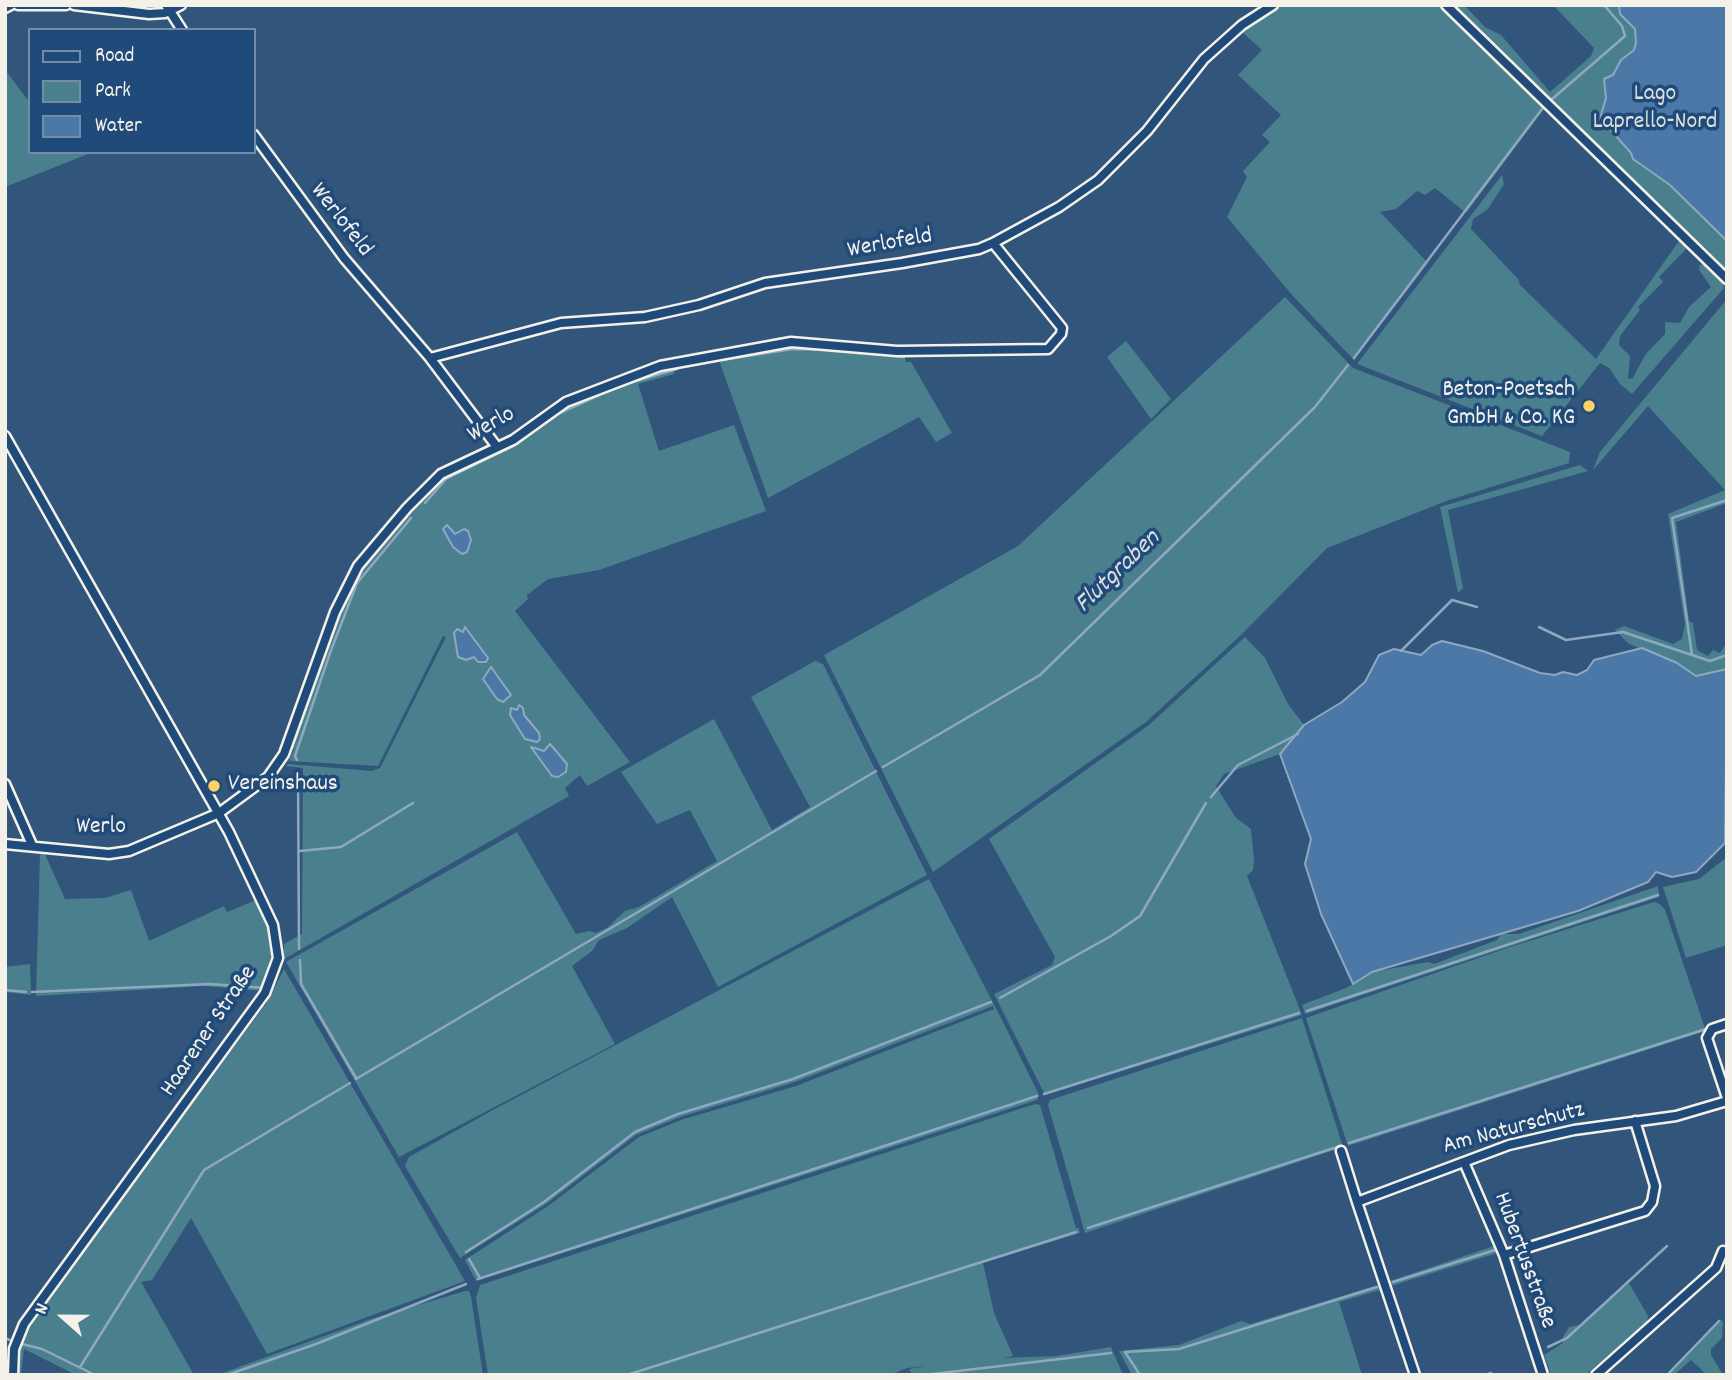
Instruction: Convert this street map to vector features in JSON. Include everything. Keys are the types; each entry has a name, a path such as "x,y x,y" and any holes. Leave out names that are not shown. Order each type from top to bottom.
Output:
{"street":[{"path":"5,8 11,5"},
{"path":"18,5 66,5"},
{"path":"74,5 149,14 181,5"},
{"name":"Werlofeld","path":"430,358 561,323 645,317 699,305 765,283 979,249 1059,207 1098,180 1147,131 1204,59 1242,25 1273,5"},
{"path":"1446,5 1727,279"},
{"path":"168,8 181,28"},
{"name":"Werlofeld","path":"256,138 344,258 430,358 497,447"},
{"name":"Werlo","path":"5,844 109,853 129,851 219,813 278,766 335,612 358,566 435,480 513,440 554,409 580,395 638,372 791,342 897,351 1048,349 1061,334 1062,328 993,243"},
{"name":"Haarener Straße","path":"5,436 219,813 273,925 278,947 275,973 253,1011 24,1324 14,1349 13,1375"},
{"path":"5,784 32,845"},
{"path":"1727,1024 1713,1029 1707,1038 1727,1100"},
{"name":"Am Naturschutz","path":"1357,1202 1464,1161 1539,1138 1676,1116 1727,1100"},
{"path":"1504,1255 1645,1211 1652,1202 1655,1186 1636,1121"},
{"path":"1341,1151 1415,1375"},
{"name":"Hubertusstraße","path":"1464,1161 1504,1255 1543,1375"},
{"path":"1596,1375 1716,1268 1723,1251"}],"green space":[{"path":"1279,5 1442,5 1544,109 1466,213 1435,188 1425,195 1417,191 1396,209 1380,212 1428,263 1354,360 1292,295 1227,217 1247,177 1243,171 1270,142 1262,135 1281,115 1238,75 1262,50 1241,31"},
{"path":"1452,5 1464,5 1485,27 1501,35 1550,92 1591,56 1594,48 1553,5 1727,5 1727,282 1718,274 1724,288 1632,394 1620,384 1609,368 1600,363 1542,436 1357,364 1502,175 1504,184 1488,209 1473,219 1471,229 1518,279 1520,285 1596,359 1681,238","holes":["1689,246 1707,263 1700,265 1699,270 1711,287 1689,307 1680,323 1665,322 1665,334 1645,355 1633,378 1628,379 1630,356 1619,345 1620,336 1640,310 1638,307 1663,282 1659,277"]},
{"path":"6,71 28,99 28,154 88,154 5,187"},
{"path":"1285,297 1353,368 1570,452 1569,463 1449,500 1327,548 1241,635 1146,722 933,872 824,655 1018,546"},
{"path":"1727,299 1727,503 1676,522 1689,621 1693,623 1697,650 1708,656 1713,650 1720,653 1727,642 1727,669 1696,676 1677,663 1629,644 1615,630 1624,626 1673,644 1682,639 1685,625 1668,514 1725,490 1648,406 1593,470 1600,452"},
{"path":"1126,341 1171,399 1151,419 1107,357"},
{"path":"796,346 904,355 906,362 911,362 952,433 936,442 919,417 768,498 720,363 722,357"},
{"path":"673,366 674,374 638,384 659,451 734,425 766,511 599,570 548,579 527,595 528,599 515,611 630,762 587,786 580,775 565,788 569,796 284,959 284,944 302,934 303,768 286,766 288,764 372,771 380,768 446,637 443,636 378,766 289,761 294,749 290,748 345,594 365,561 443,476 555,412 581,401 580,398"},
{"path":"1580,465 1588,471 1448,510 1463,588 1458,593 1440,507"},
{"path":"1245,637 1265,658 1288,704 1304,725 1280,754 1224,774 1216,786 1236,818 1251,829 1254,860 1253,870 1247,876 1302,1015 1045,1095 994,994 1052,965 1055,957 989,839 1149,725"},
{"path":"815,661 823,664 927,875 718,987 672,897 627,928 599,940 592,951 572,966 615,1044 399,1157 286,962 517,832 576,934 589,931 596,933 607,928 625,911 639,907 717,861 690,810 657,824 621,772 714,719 772,830 810,807 751,697"},
{"path":"44,852 65,899 105,898 131,890 149,941 224,906 227,912 259,899 269,924 274,948 274,961 263,991 204,986 36,996 40,855"},
{"path":"1727,857 1727,945 1686,958 1663,887 1699,879"},
{"path":"929,879 1039,1095 1037,1100 476,1281 465,1260 548,1206 639,1137 681,1120 796,1086 994,1009 993,1006 795,1082 680,1117 636,1135 546,1204 460,1258 405,1166 409,1157 491,1111"},
{"path":"1658,886 1659,897 1305,1014 1302,1005 1346,988 1372,972 1428,962 1434,964 1497,940 1501,934 1519,934"},
{"path":"1654,902 1665,910 1706,1031 1348,1146 1306,1018 1507,948"},
{"path":"30,964 31,995 5,992 5,967"},
{"path":"284,969 465,1281 267,1354 191,1218 152,1280 141,1282 194,1375 76,1375 24,1349 21,1375 16,1375 18,1347 30,1321 266,1004"},
{"path":"1302,1018 1343,1147 1085,1233 1048,1105 1050,1100"},
{"path":"1035,1104 1040,1105 1076,1228 1079,1228 1080,1233 983,1263 994,1313 1013,1356 1003,1358 1057,1356 1111,1347 1123,1375 913,1375 909,1369 926,1366 907,1368 890,1375 488,1375 476,1298 480,1285"},
{"path":"1494,1246 1497,1253 1391,1286 1390,1281"},
{"path":"1629,1283 1648,1316 1647,1323 1585,1375 1551,1375 1544,1355 1563,1343 1563,1337 1569,1327 1579,1325"},
{"path":"1378,1285 1380,1290 1339,1302 1362,1375 1132,1375 1119,1351 1179,1345 1241,1321 1250,1324"},
{"path":"469,1291 471,1297 483,1375 217,1375 371,1319"},
{"path":"1720,1319 1723,1322 1722,1338 1711,1349 1711,1355 1723,1375 1707,1375 1691,1360 1674,1375 1666,1375"}],"water":[{"name":"Lago Laprello-Nord","path":"1619,5 1727,5 1727,241 1670,185 1633,159 1631,153 1600,118 1606,98 1604,79 1613,75 1621,60 1634,50 1636,43 1635,29 1620,14"},
{"path":"447,525 455,534 464,529 468,531 471,540 467,552 462,554 453,547 443,529"},
{"path":"465,627 488,658 486,662 478,662 474,657 466,660 458,657 454,633 457,629 463,632"},
{"path":"1442,641 1483,651 1540,673 1555,675 1563,672 1577,675 1587,670 1594,660 1642,648 1677,663 1696,676 1727,669 1725,843 1696,872 1672,877 1656,872 1648,882 1578,911 1372,972 1353,984 1321,914 1305,864 1311,839 1280,754 1304,725 1342,702 1365,682 1379,655 1394,649 1421,655 1432,645"},
{"path":"491,667 511,695 503,702 497,699 483,679"},
{"path":"519,705 539,733 540,739 537,742 525,739 510,715 511,708 517,710"},
{"path":"550,744 567,764 566,772 558,777 552,776 531,747 544,751"}],"waterway":[{"path":"1551,100 1625,36 1622,26 1604,5"},
{"path":"1354,358 1542,109"},
{"path":"721,360 793,349 842,350"},
{"path":"869,352 904,357"},
{"path":"701,363 712,361"},
{"name":"Flutgraben","path":"883,767 1040,675 1315,407 1348,365"},
{"path":"425,503 446,479 517,444 558,414 619,386 677,369"},
{"path":"1692,655 1672,518 1727,500"},
{"path":"297,760 295,756 357,583 411,518"},
{"path":"1401,651 1452,600 1477,607"},
{"path":"1539,627 1566,640 1623,632 1710,661 1727,655"},
{"path":"1211,797 1238,765 1298,734"},
{"path":"356,1079 876,771"},
{"path":"298,773 299,949"},
{"path":"300,851 341,847 413,803"},
{"path":"1000,998 1111,936 1140,916 1206,803"},
{"path":"1307,1011 1658,895"},
{"path":"300,960 301,984 356,1078"},
{"path":"32,992 210,984 266,988"},
{"path":"5,990 26,992"},
{"path":"466,1252 544,1202 635,1132 678,1114 793,1079 991,1002"},
{"path":"1044,1094 1299,1013"},
{"path":"1349,1143 1706,1029"},
{"path":"80,1367 204,1170 350,1083"},
{"path":"478,1279 1037,1096"},
{"path":"1088,1228 1337,1147"},
{"path":"627,1375 1076,1232"},
{"path":"1548,1347 1567,1338 1667,1246"},
{"path":"1393,1282 1495,1250"},
{"path":"469,1259 480,1278"},
{"path":"227,1375 316,1344 466,1284"},
{"path":"1140,1375 1125,1352 1179,1349 1377,1287"},
{"path":"1667,1375 1719,1321"},
{"name":"Flutgraben","path":"5,1338 12,1341"},
{"path":"22,1344 42,1349 95,1375"},
{"path":"924,1375 1111,1353"},
{"path":"1485,1375 1491,1373"}],"place":[{"name":"Beton-Poetsch GmbH & Co. KG","path":"1589,406"},
{"name":"Vereinshaus","path":"214,786"}]}
